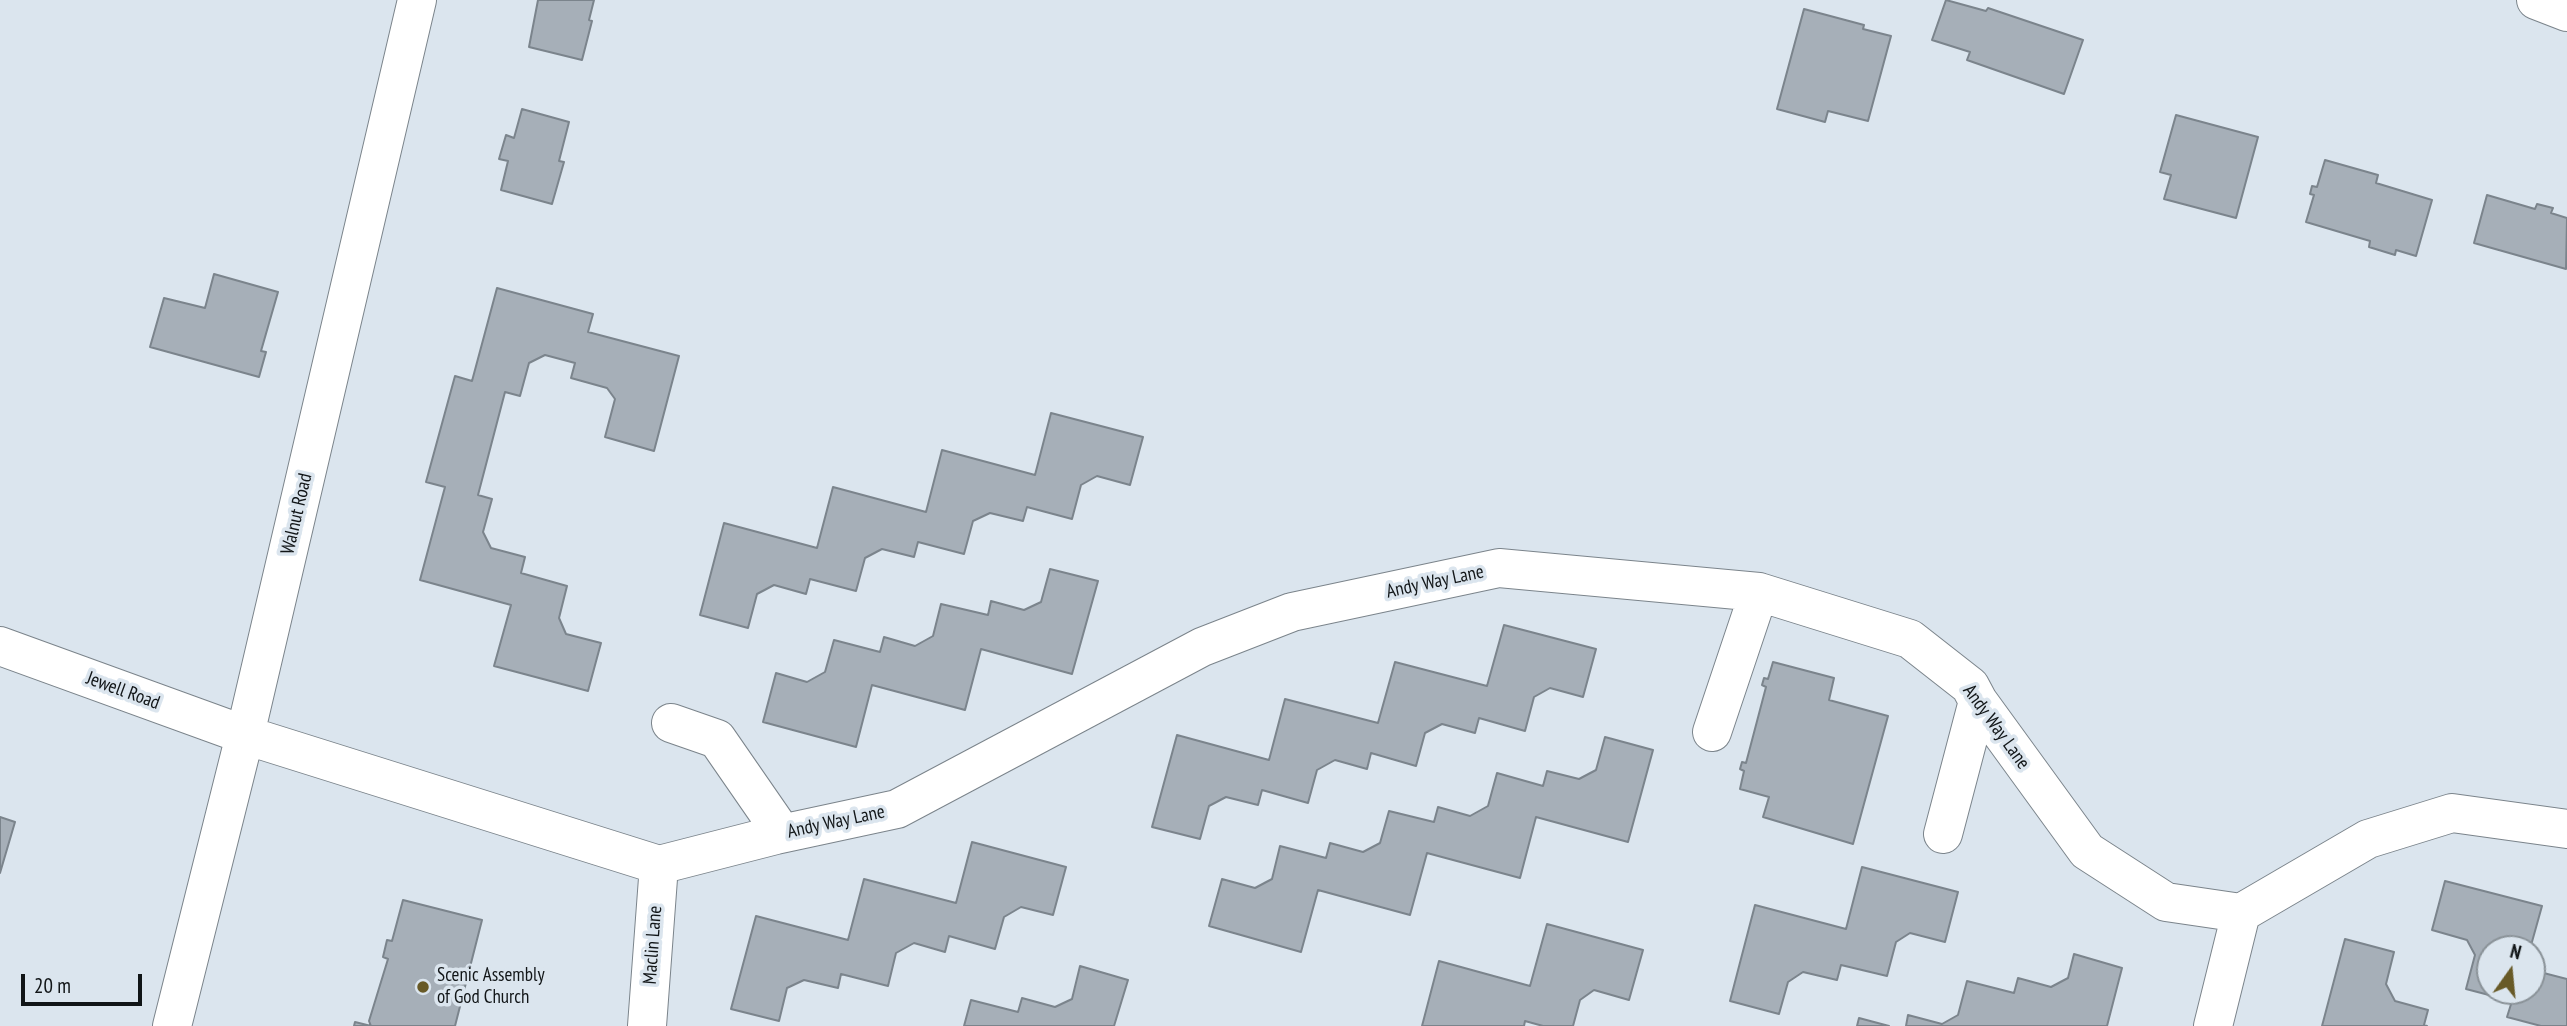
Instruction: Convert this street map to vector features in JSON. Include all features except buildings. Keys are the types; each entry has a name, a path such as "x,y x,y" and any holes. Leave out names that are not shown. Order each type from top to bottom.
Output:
{"street":[{"name":"Walnut Road","path":"172,1026 245,735 417,0"},
{"path":"2536,0 2567,12"},
{"name":"Andy Way Lane","path":"659,864 782,833 897,809 1202,647 1292,612 1499,568 1759,592 1910,639 1970,686 1978,701 2087,850 2166,902 2241,913"},
{"path":"1712,732 1759,592"},
{"name":"Jewell Road","path":"0,646 245,735"},
{"path":"1943,834 1978,701"},
{"path":"671,723 717,738 782,833"},
{"path":"245,735 659,864"},
{"path":"2213,1026 2241,913 2368,839 2452,813 2561,834"},
{"name":"Maclin Lane","path":"647,1026 659,864"}],"place":[{"name":"Scenic Assembly of God Church","path":"423,987"}]}
